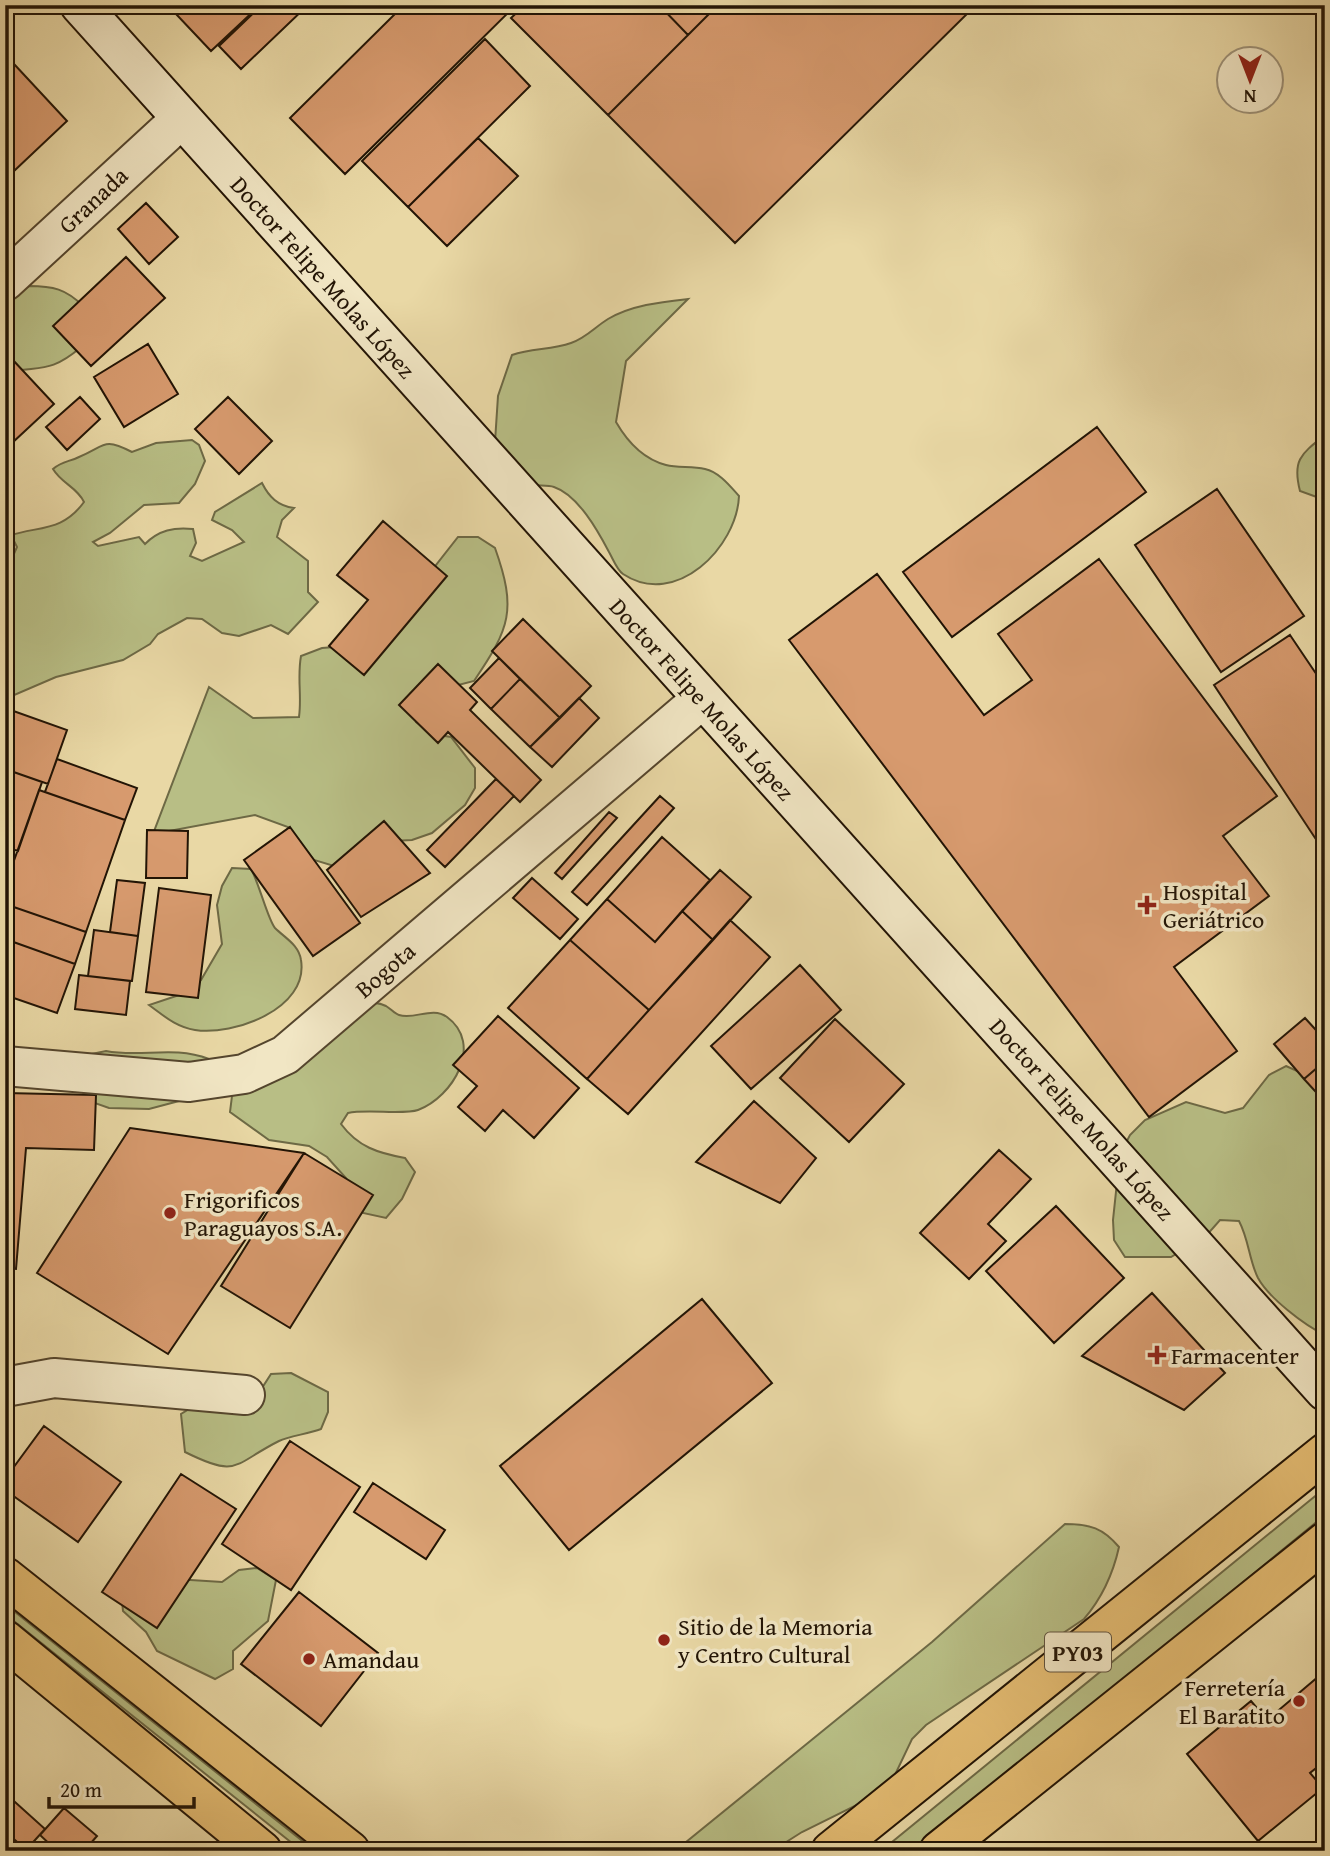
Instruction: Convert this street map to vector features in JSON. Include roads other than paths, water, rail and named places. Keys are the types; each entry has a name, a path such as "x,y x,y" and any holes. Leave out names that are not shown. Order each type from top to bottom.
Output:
{"main road":[{"name":"Doctor Felipe Molas López","path":"80,5 1325,1391"},
{"name":"Granada","path":"5,281 181,119"},
{"name":"Bogota","path":"5,1066 189,1082 244,1074 285,1055 702,699"},
{"path":"5,1387 54,1378 245,1395"},
{"name":"PY03","path":"831,1851 1325,1453"},
{"name":"PY03","path":"939,1851 1325,1542"},
{"path":"5,1577 350,1851"},
{"path":"5,1640 262,1851"}],"place":[{"name":"Hospital Geriátrico","path":"1147,905"},
{"name":"Frigorificos Paraguayos S.A.","path":"170,1213"},
{"name":"Farmacenter","path":"1157,1355"},
{"name":"Sitio de la Memoria y Centro Cultural","path":"664,1640"},
{"name":"Amandau","path":"309,1659"},
{"name":"Ferretería El Baratito","path":"1299,1701"}]}
